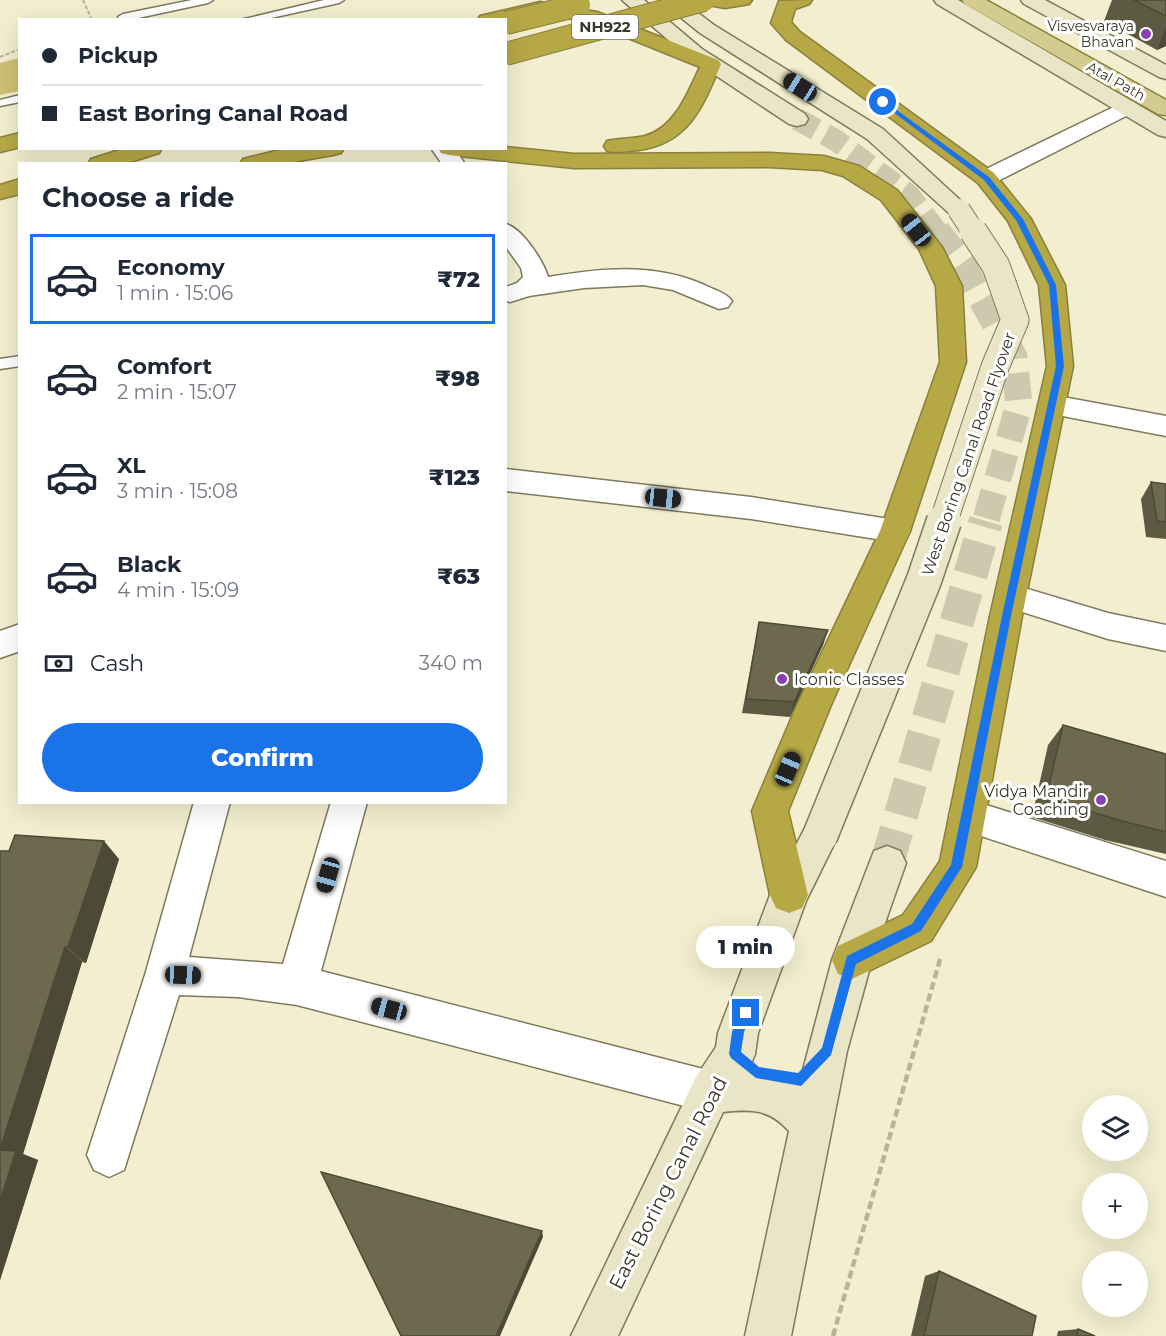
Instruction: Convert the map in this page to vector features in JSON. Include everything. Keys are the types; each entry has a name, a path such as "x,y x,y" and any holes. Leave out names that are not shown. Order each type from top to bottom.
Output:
{"highway":[{"name":"NH922","path":"507,22 597,0"},
{"name":"NH922","path":"507,54 704,0"},
{"path":"710,0 725,2 742,0"},
{"path":"802,0 786,5 781,23 794,36 986,178 1019,219 1052,285 1060,366 957,867 916,928 852,960"},
{"path":"496,18 540,8 590,16 711,64 695,99 676,129 655,140 609,147 507,141"},
{"path":"106,162 144,150"},
{"path":"259,162 319,150"},
{"path":"468,150 574,161 779,160 824,163 851,171 889,195 930,248 949,286 954,362 895,531 814,705 770,811 789,895"},
{"path":"0,192 18,187"},
{"path":"0,201 18,202"}],"main road":[{"path":"632,0 711,64 797,119"},
{"name":"West Boring Canal Road Flyover","path":"669,0 707,29 875,134 958,210 996,266 1015,320 995,367 924,580 820,836 789,895"},
{"path":"944,0 1132,100 1166,130"},
{"name":"Atal Path","path":"972,0 1132,100 1166,109"},
{"name":"Atal Path","path":"1007,0 1165,78"},
{"path":"1031,0 1165,78"},
{"path":"768,1336 827,1051 852,960 887,863"},
{"name":"East Boring Canal Road","path":"594,1336 711,1092 735,1054 738,1032 789,895"},
{"path":"735,1054 756,1072 801,1080 827,1051"},
{"path":"711,1092 750,1088 775,1093 800,1111 813,1126"}],"street":[{"path":"986,178 1132,100"},
{"path":"507,232 533,267 536,279 516,293"},
{"path":"516,293 591,278 626,277 657,279 682,285 720,301"},
{"path":"1052,405 1166,426"},
{"path":"507,480 751,508 895,531"},
{"path":"1011,596 1108,626 1166,638"},
{"path":"0,645 18,638"},
{"path":"109,1155 165,975 211,804"},
{"path":"297,985 348,804"},
{"path":"967,815 1166,879"},
{"path":"165,975 238,978 297,985 711,1092"}],"lane":[{"path":"123,18 208,0"},
{"path":"254,18 339,0"},
{"path":"0,103 18,98"},
{"path":"0,364 18,361"}],"path":[{"path":"83,0 91,18"},
{"path":"0,57 18,50"},
{"path":"833,1336 943,948"}],"shaded area":[{"path":"18,58 18,91 0,95 0,63"}],"building":[{"path":"1134,0 1166,0 1166,16"},
{"path":"1151,482 1166,484 1166,522 1157,521"},
{"name":"Iconic Classes","path":"759,622 828,630 794,702 746,699"},
{"name":"Vidya Mandir Coaching","path":"1063,725 1166,754 1166,832 1046,798"},
{"path":"15,835 104,841 68,947 65,947 0,1149 0,851 9,851"},
{"path":"0,1150 16,1151 0,1201"},
{"path":"321,1172 542,1231 496,1336 401,1336"},
{"path":"939,1271 1036,1316 1032,1336 924,1336"},
{"path":"1078,1329 1095,1336 1077,1336"}],"tunnel":[{"path":"797,119 837,141 909,195 938,233"},
{"path":"937,231 962,264 1014,357 1019,405 985,523"},
{"path":"887,863 986,521"}],"place":[{"name":"Visvesvaraya Bhavan","path":"1146,34"},
{"name":"Iconic Classes","path":"782,679"},
{"name":"Vidya Mandir Coaching","path":"1101,800"}],"route":[{"path":"746,1013 738,1032 735,1054 756,1072 801,1080 827,1051 852,960 916,928 957,867 1006,616 1060,366 1052,285 1019,219 986,178 883,102"}]}
